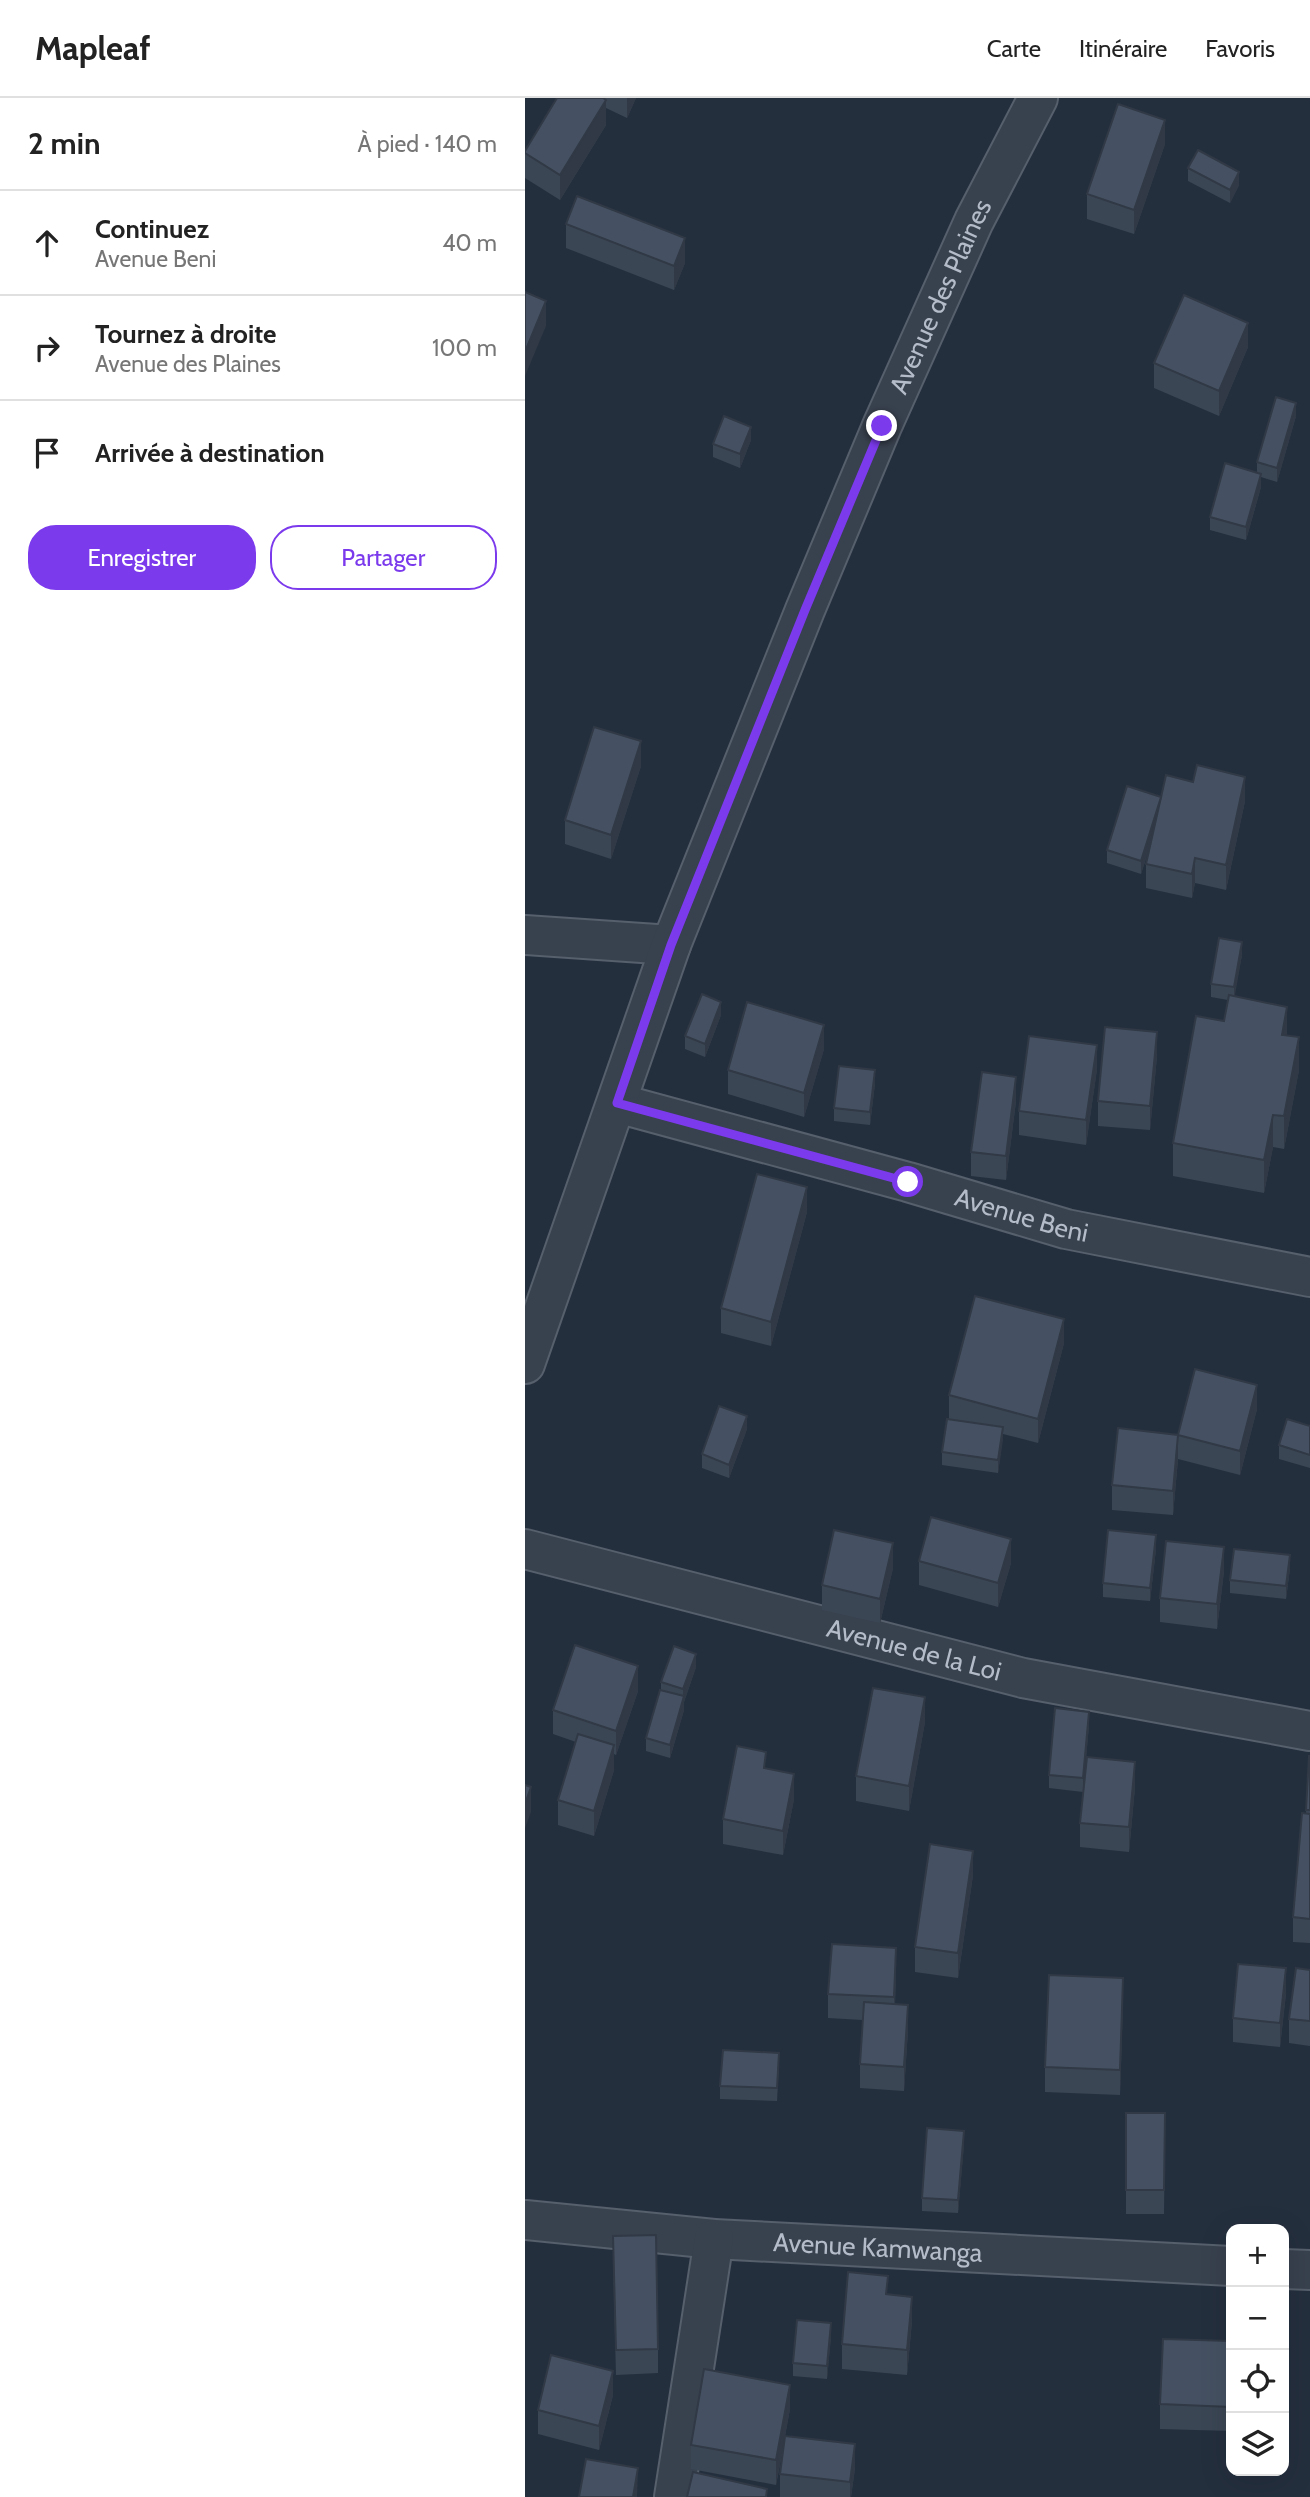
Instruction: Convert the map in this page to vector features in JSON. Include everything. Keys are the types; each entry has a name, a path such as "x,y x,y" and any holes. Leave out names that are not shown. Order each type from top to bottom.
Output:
{"street":[{"name":"Avenue des Plaines","path":"525,1364 671,945 805,610 882,426 974,221 1038,98"},
{"path":"525,935 671,945"},
{"name":"Avenue Beni","path":"617,1103 908,1182 1066,1229 1310,1277"},
{"name":"Avenue de la Loi","path":"525,1549 1023,1678 1310,1731"},
{"name":"Avenue Kamwanga","path":"525,2220 714,2239 1226,2266"},
{"path":"674,2497 714,2239"},
{"path":"1289,2269 1310,2270"}],"building":[{"path":"557,98 606,100 560,175 525,153"},
{"path":"1118,104 1165,120 1134,210 1087,194"},
{"path":"1198,150 1239,172 1230,190 1188,168"},
{"path":"577,196 685,238 674,266 566,224"},
{"path":"525,292 546,301 525,352"},
{"path":"1184,295 1248,323 1219,391 1154,363"},
{"path":"1276,397 1296,403 1277,468 1257,462"},
{"path":"724,416 751,427 740,454 713,444"},
{"path":"1225,463 1261,474 1246,527 1210,517"},
{"path":"594,727 641,741 611,835 565,820"},
{"path":"1197,765 1245,777 1226,865 1195,858 1192,874 1146,864 1166,775 1193,782"},
{"path":"1127,786 1161,797 1141,861 1107,850"},
{"path":"1219,938 1242,942 1234,987 1211,984"},
{"path":"702,994 721,1002 705,1044 685,1036"},
{"path":"1229,995 1287,1007 1282,1035 1299,1037 1284,1116 1273,1115 1264,1160 1173,1143 1196,1016 1224,1021"},
{"path":"747,1002 824,1025 804,1093 728,1070"},
{"path":"1105,1027 1157,1032 1150,1106 1098,1101"},
{"path":"1029,1036 1097,1045 1086,1120 1019,1111"},
{"path":"839,1066 875,1070 870,1112 834,1108"},
{"path":"982,1072 1016,1077 1006,1156 971,1152"},
{"path":"757,1174 807,1187 771,1322 721,1308"},
{"path":"975,1296 1064,1319 1038,1419 949,1395"},
{"path":"1195,1369 1257,1385 1240,1451 1178,1435"},
{"path":"719,1406 747,1416 729,1465 702,1454"},
{"path":"947,1419 1003,1427 998,1460 942,1452"},
{"path":"1287,1419 1310,1426 1310,1455 1279,1445"},
{"path":"1118,1428 1178,1435 1173,1491 1112,1485"},
{"path":"931,1517 1011,1539 998,1583 919,1561"},
{"path":"834,1530 893,1543 880,1599 822,1585"},
{"path":"1108,1530 1156,1535 1150,1588 1103,1583"},
{"path":"1166,1541 1224,1547 1217,1604 1160,1598"},
{"path":"1234,1549 1290,1555 1286,1586 1230,1580"},
{"path":"575,1645 638,1666 616,1731 553,1710"},
{"path":"674,1646 696,1654 683,1689 661,1682"},
{"path":"873,1688 925,1697 909,1786 856,1776"},
{"path":"660,1690 684,1696 670,1745 646,1738"},
{"path":"1055,1708 1089,1712 1083,1778 1049,1775"},
{"path":"578,1734 614,1745 594,1811 558,1800"},
{"path":"737,1746 766,1752 764,1768 794,1774 783,1831 723,1819"},
{"path":"1309,1756 1310,1810 1306,1810"},
{"path":"1087,1757 1135,1762 1129,1827 1080,1823"},
{"path":"525,1785 531,1787 525,1804"},
{"path":"1302,1813 1310,1814 1310,1919 1293,1917"},
{"path":"930,1844 973,1851 958,1953 915,1947"},
{"path":"832,1944 896,1948 894,1997 828,1994"},
{"path":"1238,1964 1286,1968 1280,2023 1233,2018"},
{"path":"1296,1968 1310,1970 1310,2021 1289,2019"},
{"path":"1049,1975 1123,1978 1120,2070 1045,2067"},
{"path":"864,2002 908,2005 904,2067 860,2064"},
{"path":"723,2050 779,2053 777,2088 720,2086"},
{"path":"1126,2113 1165,2113 1164,2190 1126,2190"},
{"path":"927,2128 964,2131 958,2200 922,2198"},
{"path":"656,2235 658,2349 616,2350 613,2236"},
{"path":"848,2272 888,2276 886,2294 912,2297 907,2350 842,2344"},
{"path":"797,2320 831,2323 827,2366 793,2363"},
{"path":"1163,2339 1226,2341 1226,2407 1160,2404"},
{"path":"551,2355 613,2371 599,2426 538,2410"},
{"path":"704,2369 790,2385 776,2460 691,2445"},
{"path":"785,2436 855,2444 850,2482 780,2474"},
{"path":"586,2459 638,2468 633,2497 579,2497"},
{"path":"693,2472 767,2489 766,2497 687,2497"}],"route":[{"path":"882,426 671,945 617,1103 908,1182"}]}
